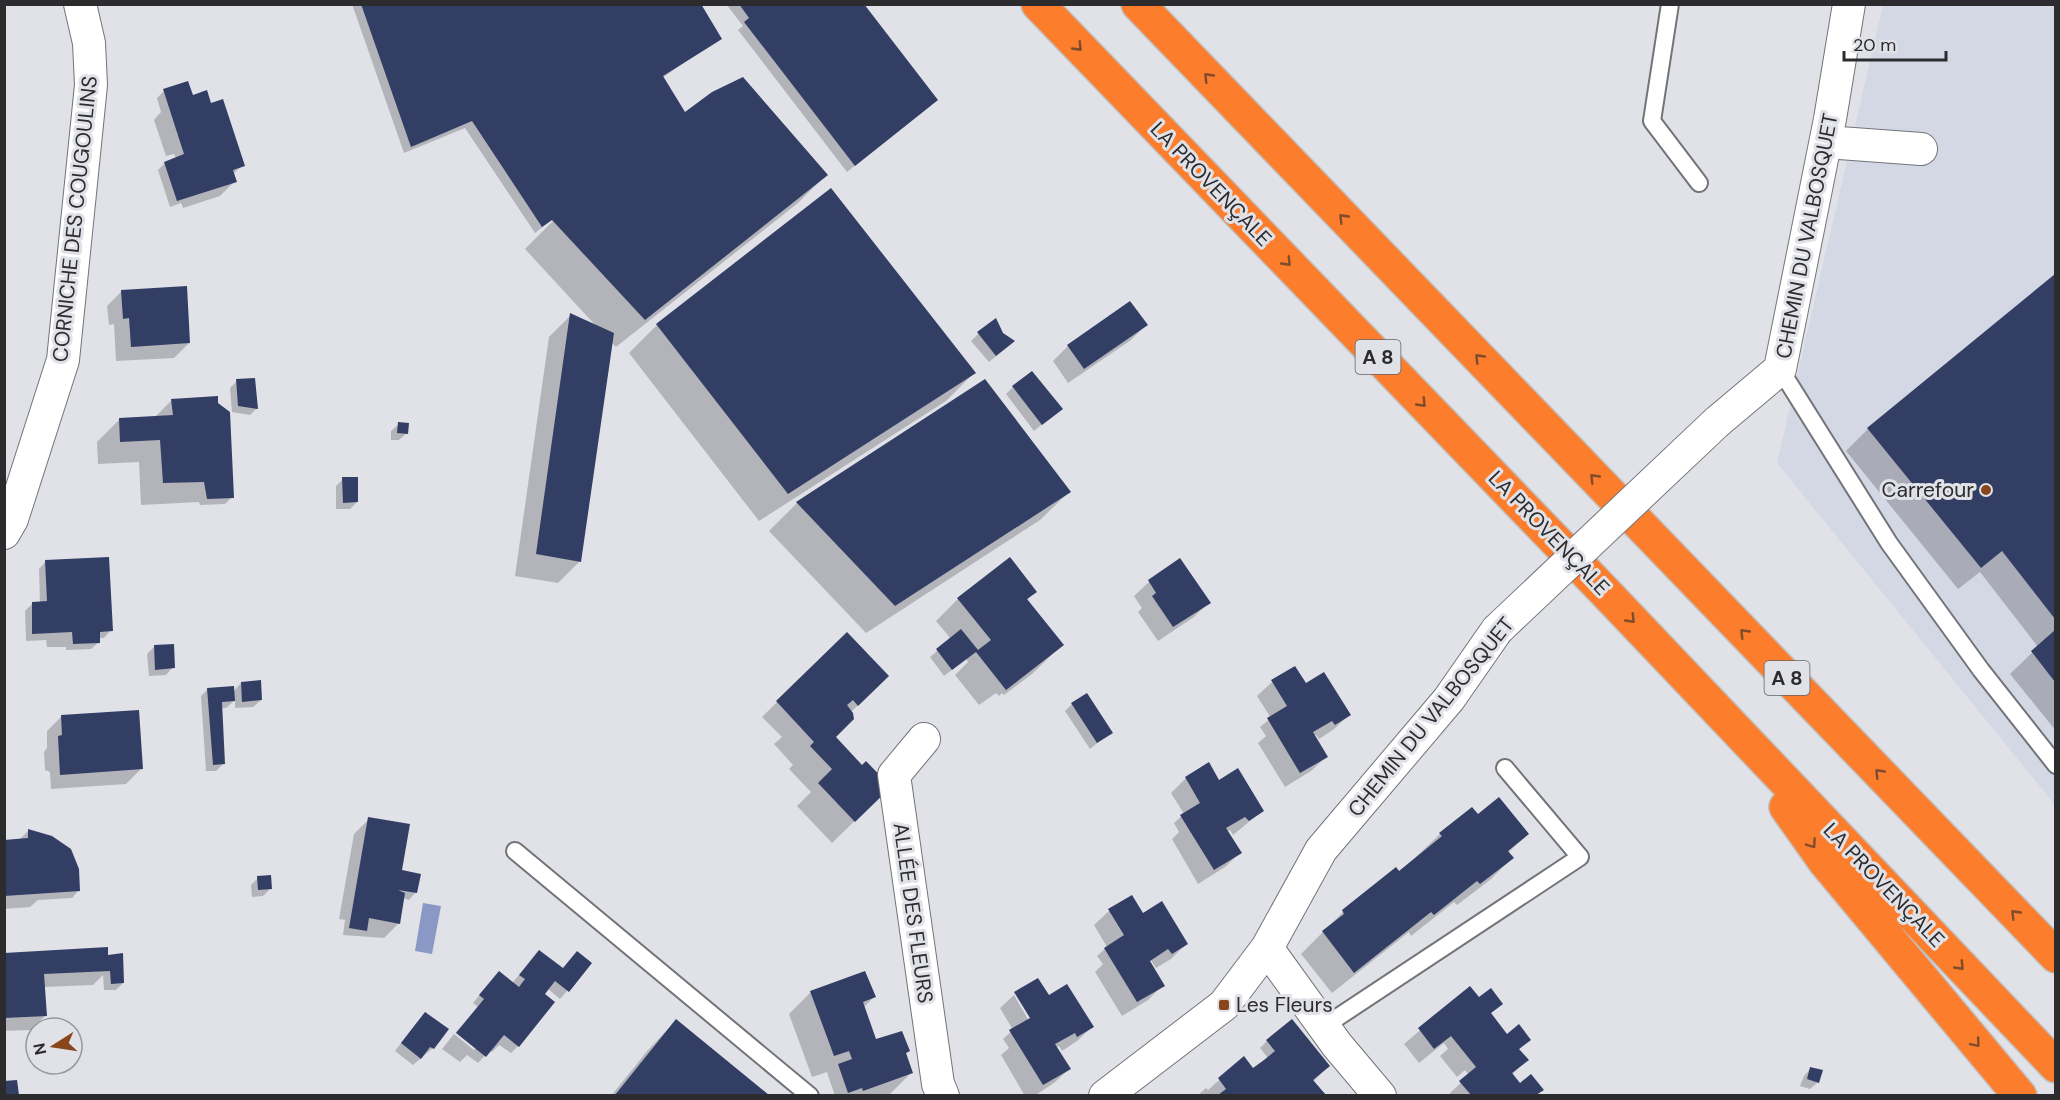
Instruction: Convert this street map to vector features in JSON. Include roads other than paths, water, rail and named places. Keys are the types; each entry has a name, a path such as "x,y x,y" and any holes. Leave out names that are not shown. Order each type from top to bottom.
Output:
{"highway":[{"name":"LA PROVENÇALE","path":"1038,4 1718,710 2055,1066"},
{"name":"A 8","path":"1138,4 2055,956"},
{"path":"1718,710 1825,862 2020,1095"}],"street":[{"name":"CORNICHE DES COUGOULINS","path":"4,533 12,519 63,360 91,86 89,43 80,4"},
{"name":"CHEMIN DU VALBOSQUET","path":"1106,1095 1224,1005 1267,948 1321,850 1449,699 1497,630 1717,422 1780,369 1826,142 1849,4"},
{"path":"1826,142 1921,149"},
{"name":"ALLÉE DES FLEURS","path":"924,739 894,775 938,1084 943,1095"},
{"path":"1267,948 1323,1027 1380,1095"}],"lane":[{"path":"1670,4 1652,121 1699,183"},
{"path":"1780,369 1889,543 1981,670 2055,765"},
{"path":"1323,1027 1580,857 1505,768"},
{"path":"515,851 810,1095"}],"water":[{"path":"423,903 441,906 432,954 415,951"}],"place":[{"name":"Carrefour","path":"1986,490"},
{"name":"Les Fleurs","path":"1224,1005"}]}
